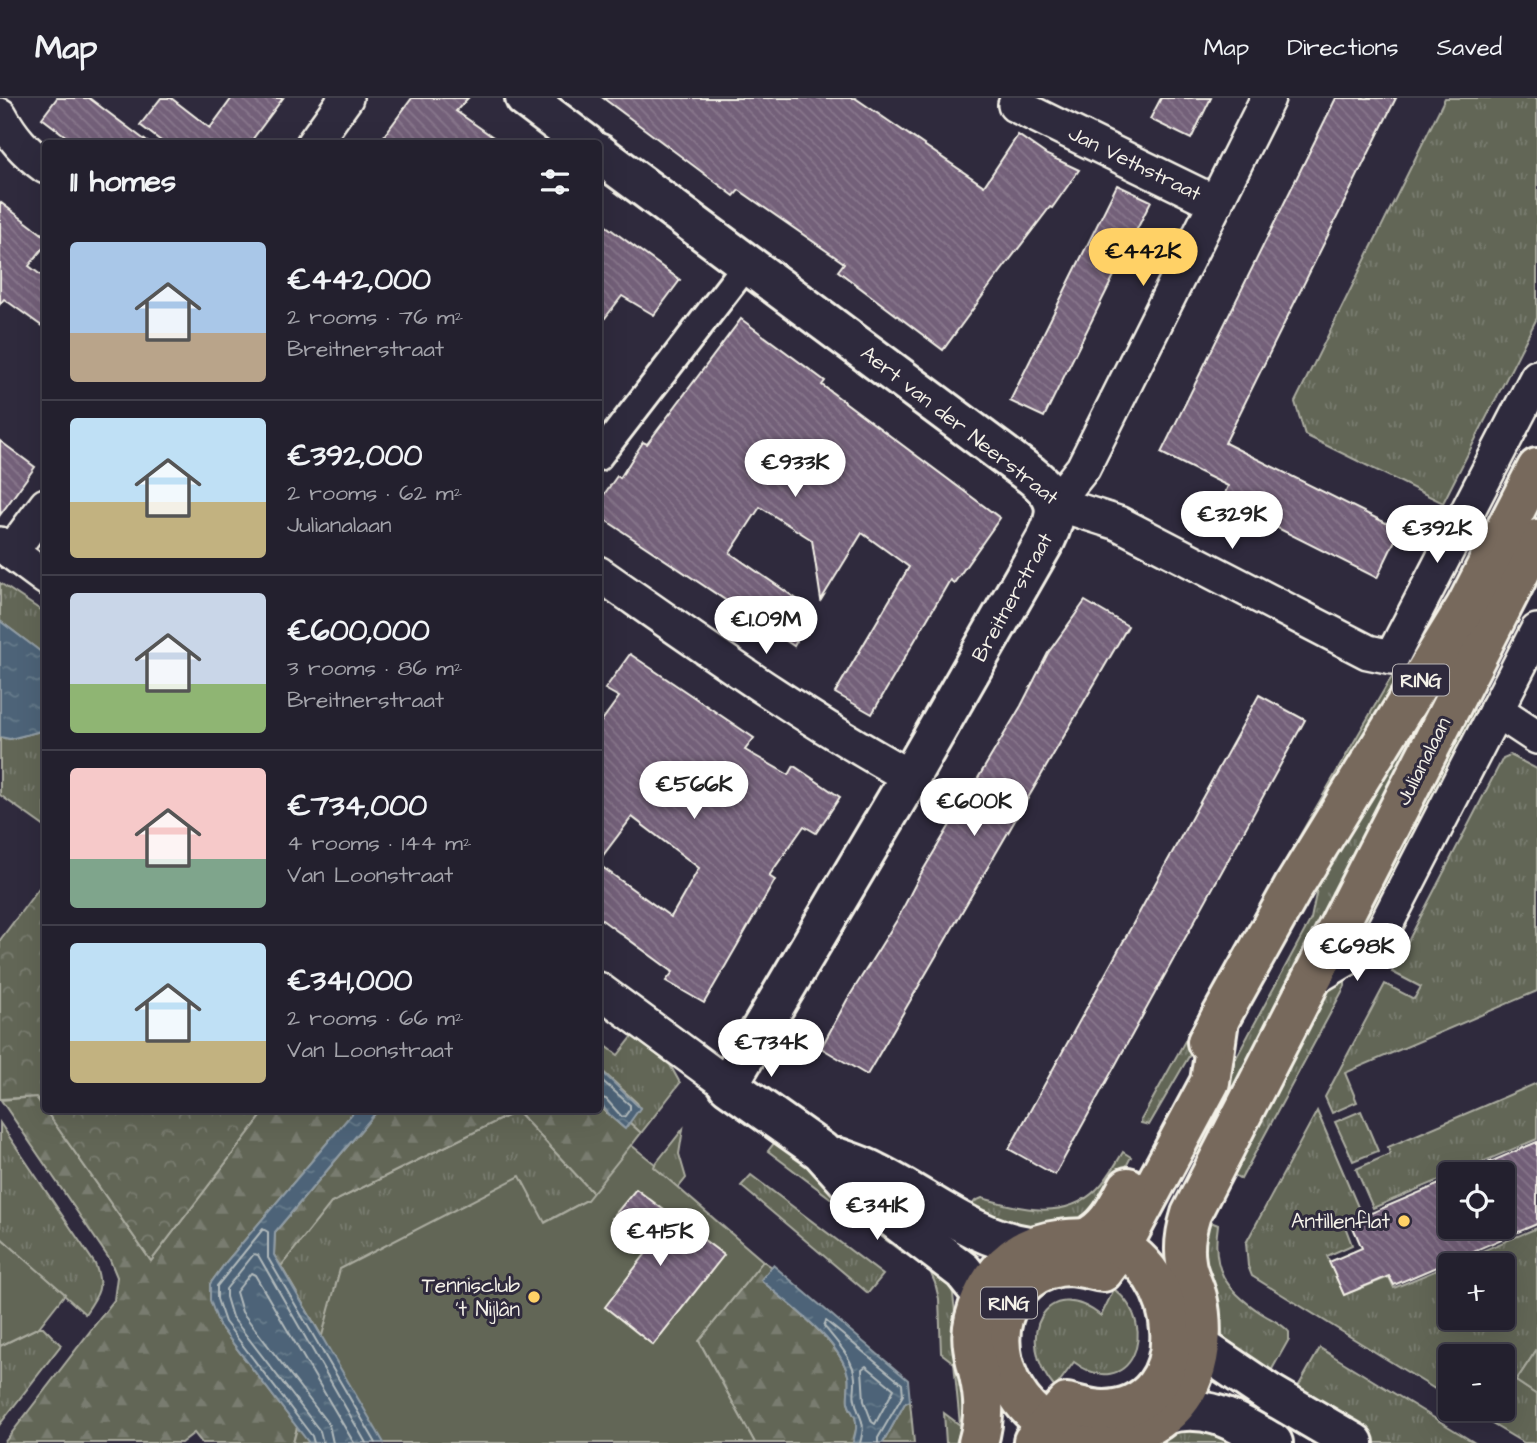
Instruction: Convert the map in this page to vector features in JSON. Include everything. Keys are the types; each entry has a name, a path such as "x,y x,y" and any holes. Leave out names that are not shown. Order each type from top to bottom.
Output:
{"main road":[{"name":"Julianalaan","path":"1104,1243 1100,1231 1107,1223 1294,886 1466,606 1537,468"},
{"name":"Julianalaan","path":"1199,1346 1200,1312 1186,1264 1184,1247 1191,1214 1537,539"},
{"name":"RING","path":"978,1443 984,1414 982,1392 972,1351 972,1332 982,1296 1004,1264 1029,1246 1046,1241 1104,1243 1103,1272 1070,1266 1036,1274 1011,1299 999,1334"},
{"path":"1058,1436 1067,1404 1103,1410 1124,1407 1143,1397 1158,1382 1168,1360 1171,1337 1165,1298 1142,1264 1104,1243"},
{"name":"RING","path":"982,1296 990,1308 999,1334 1001,1356 1016,1394 1058,1436 1107,1438 1131,1434 1149,1426 1177,1403 1193,1376 1199,1346"},
{"path":"1170,1317 1199,1346"}],"street":[{"path":"316,140 346,98"},
{"name":"Breitnerstraat","path":"728,1085 1046,539 1054,523 1055,503 1083,468 1268,98"},
{"name":"Jan Vethstraat","path":"1017,102 1216,203"},
{"path":"548,105 582,140"},
{"path":"0,115 9,133 25,151 42,164"},
{"name":"Aert van der Neerstraat","path":"602,156 1031,475 1046,487 1055,503 1118,523 1368,652 1392,657 1462,522"},
{"path":"602,452 748,263"},
{"path":"1466,606 1462,522 1537,377"},
{"path":"42,509 5,548 42,575"},
{"path":"602,576 782,701 909,778"},
{"name":"Julianalaan","path":"1308,982 1378,940 1537,631"},
{"path":"1496,710 1537,737"},
{"path":"602,992 821,1152 855,1189 963,1271 982,1296"},
{"path":"821,1152 874,1171 952,1217 994,1238 1029,1246"},
{"path":"1199,1346 1270,1394 1354,1443"},
{"path":"1166,1414 1184,1410 1211,1412 1273,1443"}],"green space":[{"path":"1445,98 1537,98 1537,318 1443,503 1305,435 1295,402"},
{"path":"0,583 42,611 42,653 0,621"},
{"path":"1397,670 1410,676 1149,1125 1141,1123 1284,863"},
{"path":"1430,687 1444,694 1204,1158 1188,1147 1311,919 1322,864"},
{"path":"1465,705 1482,714 1375,923 1344,945"},
{"path":"42,731 42,825 0,795 0,737 10,739"},
{"path":"1510,755 1537,769 1537,991 1345,1073 1357,1102 1332,1113 1325,1097 1385,984 1414,999 1421,987 1392,972 1503,758"},
{"path":"42,884 42,1106 36,1097 0,1099 0,940"},
{"path":"1345,981 1345,986 1241,1179 1228,1171 1232,1160 1240,1164 1243,1157 1235,1153 1324,994"},
{"path":"633,1036 670,1065 680,1083 641,1133 629,1122 640,1108 637,1103 602,1071 602,1043 618,1055"},
{"path":"1537,1083 1537,1139 1482,1162 1438,1162 1438,1181 1373,1208 1356,1169 1390,1154 1388,1147"},
{"path":"36,1097 42,1106 42,1113 47,1113 151,1261 264,1113 352,1113 210,1284 219,1325 297,1427 293,1443 202,1443 194,1433 181,1443 4,1443 114,1300 117,1277 110,1260 1,1100"},
{"path":"602,1106 605,1112 624,1128 629,1122 641,1133 594,1194 519,1113 602,1113"},
{"path":"1317,1111 1361,1214 1343,1221 1352,1245 1327,1256 1344,1295 1389,1277 1394,1288 1438,1270 1438,1330 1515,1330 1515,1253 1477,1253 1537,1228 1537,1349 1516,1381 1537,1395 1537,1443 1524,1443 1487,1421 1515,1421 1515,1344 1438,1344 1438,1391 1252,1276 1248,1266 1246,1243"},
{"path":"1361,1111 1378,1151 1353,1161 1335,1122"},
{"path":"47,1113 264,1113 151,1261"},
{"path":"375,1113 513,1113 331,1203 281,1266 274,1255 275,1232"},
{"path":"513,1113 519,1113 594,1194 544,1223 519,1177 384,1443 281,1266 331,1203"},
{"path":"0,1123 95,1264 99,1290 85,1314 0,1237"},
{"path":"683,1129 679,1154 686,1178 678,1188 653,1167"},
{"path":"775,1142 908,1243 902,1252 768,1151"},
{"name":"Tennisclub 't Nijlân","path":"631,1145 763,1261 699,1341 755,1443 293,1443 340,1269 520,1176 545,1223 587,1200"},
{"path":"1123,1152 1131,1157 1109,1198 1091,1214 1072,1222 1051,1227 1020,1228 968,1210 975,1201 982,1198 1042,1210 1071,1205 1084,1199 1101,1185"},
{"path":"751,1175 883,1275 868,1293 741,1186"},
{"path":"1208,1221 1218,1225 1216,1240 1219,1266 1230,1286 1249,1304 1289,1332 1289,1339 1266,1380 1225,1343 1219,1329 1201,1250"},
{"path":"0,1237 65,1294 39,1327 0,1346"},
{"path":"763,1261 772,1267 761,1280 824,1336 843,1362 849,1378 848,1404 856,1420 853,1443 755,1443 699,1341"},
{"path":"929,1269 949,1282 953,1294 964,1389 961,1427 956,1443 946,1443 944,1413 960,1425 954,1363 941,1353 939,1299"},
{"path":"1114,1289 1129,1305 1136,1323 1137,1340 1133,1356 1124,1368 1110,1374 1094,1373 1074,1362 1055,1388 1042,1368 1036,1349 1036,1331 1042,1316 1051,1306 1065,1302 1082,1304 1101,1316"},
{"path":"43,1327 61,1345 0,1424 0,1346"},
{"path":"1320,1348 1475,1443 1372,1443 1294,1394"},
{"path":"1537,1349 1537,1395 1516,1381"},
{"path":"910,1401 914,1443 883,1443 905,1403"},
{"path":"1187,1429 1208,1431 1232,1439 1231,1443 1144,1443 1164,1434"}],"water":[{"path":"0,621 42,653 42,731 10,739 0,737"},
{"path":"602,1072 640,1108 625,1129 602,1104"},
{"path":"352,1113 375,1113 275,1232 274,1255 384,1443 309,1443 219,1325 210,1300 210,1284"},
{"path":"773,1265 908,1380 910,1401 905,1403 883,1443 853,1443 856,1420 848,1404 849,1378 843,1362 824,1335 761,1280"}],"building":[{"path":"57,98 89,98 145,140 71,140 42,118"},
{"path":"161,98 171,98 210,128 232,98 283,98 252,140 160,140 140,125"},
{"path":"412,98 468,98 456,111 497,140 381,140"},
{"path":"603,98 855,98 984,186 1018,135 1047,155 1079,170 943,350 838,271 844,263 739,190 734,196"},
{"path":"1161,98 1211,98 1191,139 1150,119"},
{"path":"1336,98 1396,98 1225,443 1400,530 1377,578 1222,500 1228,486 1161,453"},
{"path":"1117,185 1151,201 1044,417 1010,401"},
{"path":"0,202 42,234 42,249 29,266 42,276 42,326 4,299 0,304"},
{"path":"602,223 680,280 654,315 622,296 602,322"},
{"path":"741,319 825,381 822,385 1000,518 954,583 950,580 872,714 835,693 909,567 862,533 821,600 812,540 760,507 730,553 814,611 794,646 602,518 602,497 617,476 620,478 643,442 647,444"},
{"path":"0,441 35,467 0,515"},
{"path":"1085,601 1128,626 867,1075 821,1048 1021,706 1048,653"},
{"path":"630,654 754,738 745,750 789,775 794,766 840,797 816,833 804,826 769,876 775,880 704,1003 666,981 673,972 602,920 602,867 671,917 699,868 632,817 602,857 602,720 619,697 605,689"},
{"path":"1259,695 1305,720 1055,1175 1009,1149"},
{"name":"Antillenflat","path":"1537,1142 1537,1224 1515,1233 1515,1162 1490,1162"},
{"name":"Antillenflat","path":"1438,1185 1438,1239 1502,1239 1469,1253 1438,1253 1438,1266 1394,1285 1389,1276 1344,1295 1329,1262 1362,1248 1352,1225 1358,1223 1357,1219"},
{"path":"636,1189 724,1255 653,1345 605,1307 650,1248 612,1218"}],"place":[{"name":"Antillenflat","path":"1404,1221"},
{"name":"Tennisclub 't Nijlân","path":"534,1297"}]}
